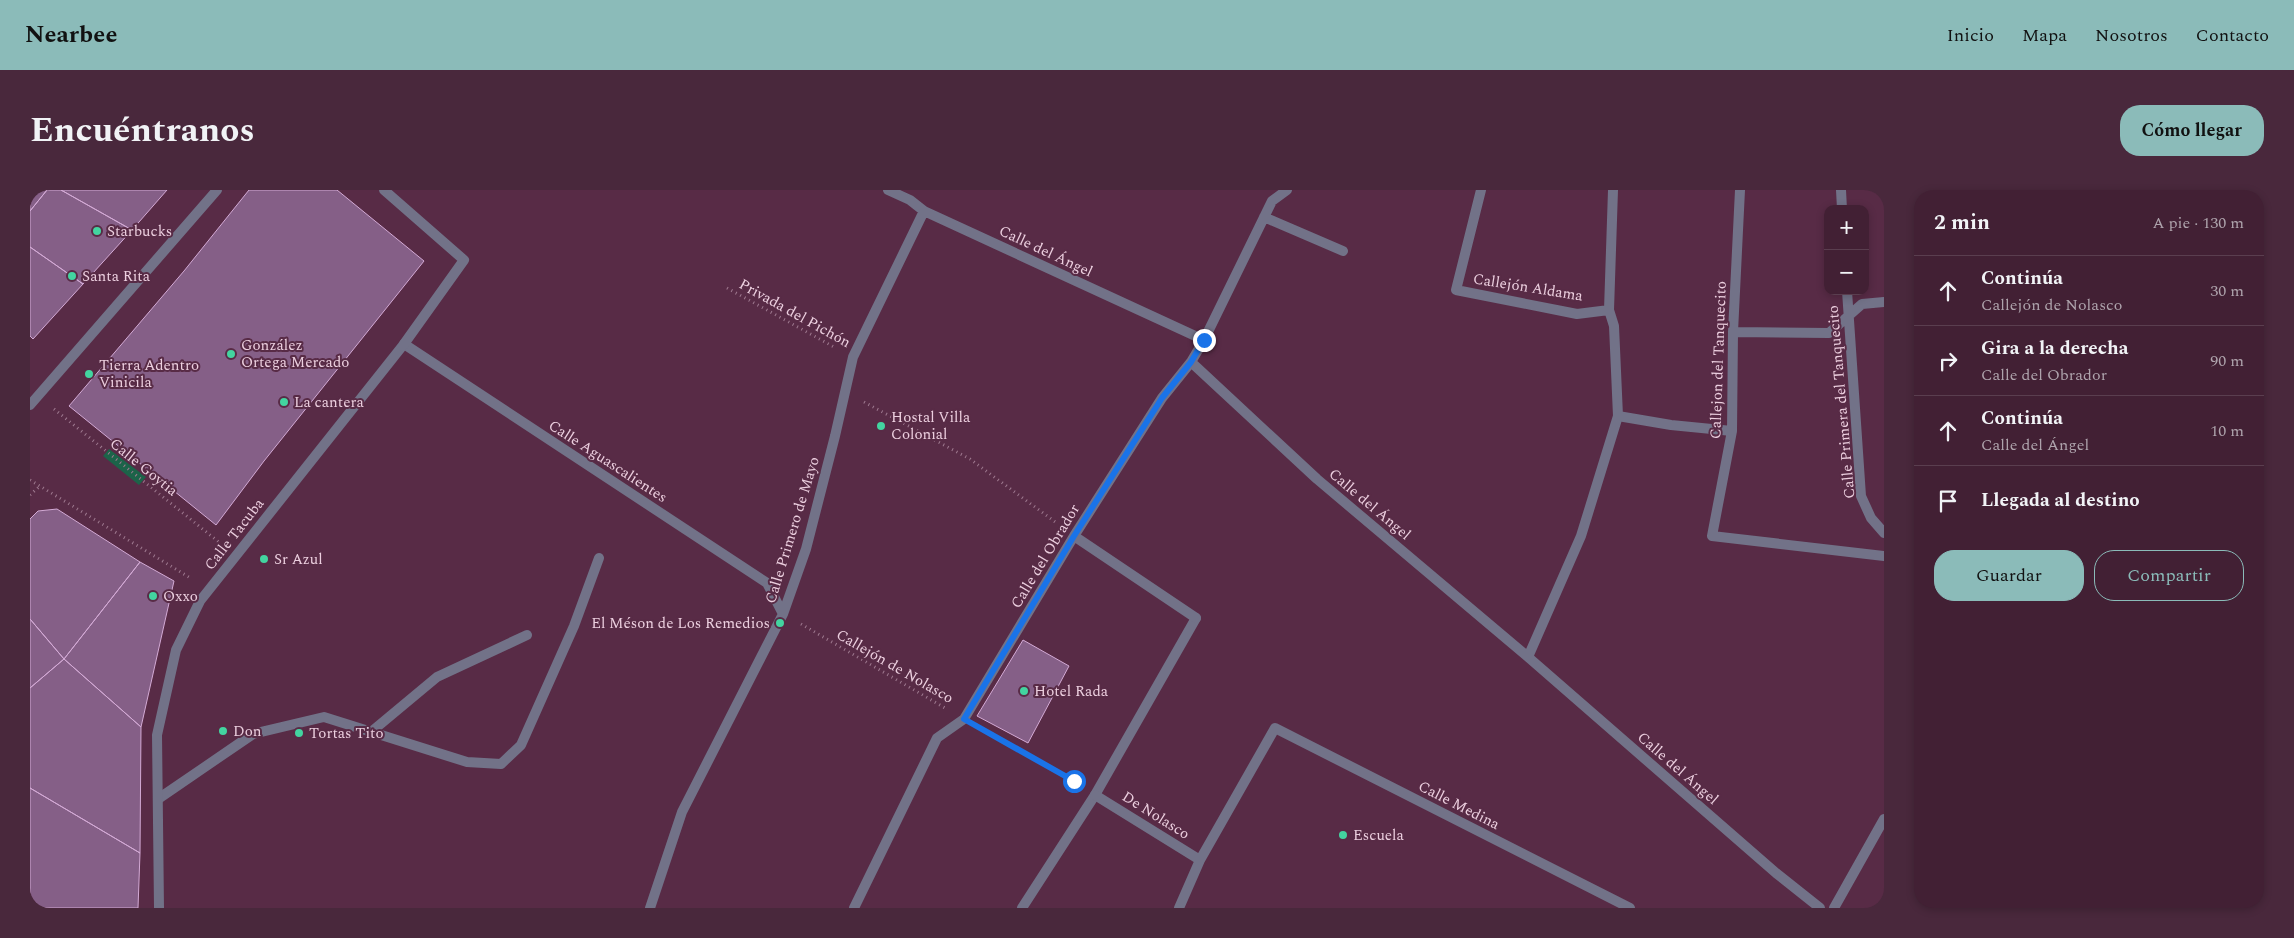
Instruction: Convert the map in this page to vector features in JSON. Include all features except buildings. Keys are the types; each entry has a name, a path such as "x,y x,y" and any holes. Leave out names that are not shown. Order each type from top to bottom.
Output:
{"street":[{"path":"30,405 217,190"},
{"name":"Calle Tacuba","path":"159,908 157,736 176,650 200,601 404,344 464,260 384,190"},
{"name":"Calle del Ángel","path":"888,190 910,200 924,211 1204,340"},
{"path":"1191,362 1204,340 1272,201 1287,190"},
{"name":"Callejón Aldama","path":"1481,190 1456,290 1577,314 1608,310"},
{"path":"1528,657 1581,536 1618,416 1614,326 1608,310 1613,190"},
{"name":"Callejon del Tanquecito","path":"1740,190 1733,332 1732,432 1712,536 1884,556"},
{"path":"1840,190 1842,205"},
{"name":"Calle Primero de Mayo","path":"650,908 682,812 784,614 806,549 853,357 924,211"},
{"path":"1264,217 1342,252"},
{"name":"Calle Primera del Tanquecito","path":"1846,295 1861,496 1871,518 1884,533"},
{"path":"1733,332 1829,333 1862,304 1884,302"},
{"name":"Calle Aguascalientes","path":"404,344 767,584 784,614"},
{"name":"Calle del Ángel","path":"1191,362 1317,479 1528,657 1776,873 1820,908"},
{"name":"Calle del Obrador","path":"964,719 1074,536 1162,398 1191,362"},
{"path":"1618,416 1671,425 1732,432"},
{"path":"1022,908 1095,795 1196,618 1074,536"},
{"path":"158,799 253,734 324,717 467,762 501,764 521,745 574,626 599,558"},
{"path":"371,732 437,677 526,635"},
{"path":"854,908 937,738 964,719"},
{"name":"Calle Medina","path":"1200,860 1275,728 1630,908"},
{"name":"De Nolasco","path":"1095,795 1200,860"},
{"path":"1834,908 1884,819"},
{"path":"1179,908 1200,860"}],"path":[{"name":"Privada del Pichón","path":"727,288 853,357"},
{"path":"844,392 970,459 1074,536"},
{"name":"Calle Goytia","path":"38,396 236,556"},
{"path":"30,480 209,590"},
{"path":"30,495 40,486"},
{"name":"Callejón de Nolasco","path":"784,614 1074,781"}],"shaded area":[{"path":"109,449 146,477 139,485 103,456"}],"place":[{"name":"Starbucks","path":"97,231"},
{"name":"Santa Rita","path":"72,276"},
{"name":"González Ortega Mercado","path":"231,354"},
{"name":"Tierra Adentro Vinicila","path":"89,374"},
{"name":"La cantera","path":"284,402"},
{"name":"Hostal Villa Colonial","path":"881,426"},
{"name":"Sr Azul","path":"264,559"},
{"name":"Oxxo","path":"153,596"},
{"name":"El Méson de Los Remedios","path":"780,623"},
{"name":"Hotel Rada","path":"1024,691"},
{"name":"Don","path":"223,731"},
{"name":"Tortas Tito","path":"299,733"},
{"name":"Escuela","path":"1343,835"}],"route":[{"path":"1074,781 964,719 1074,536 1162,398 1191,362 1204,340"}]}
